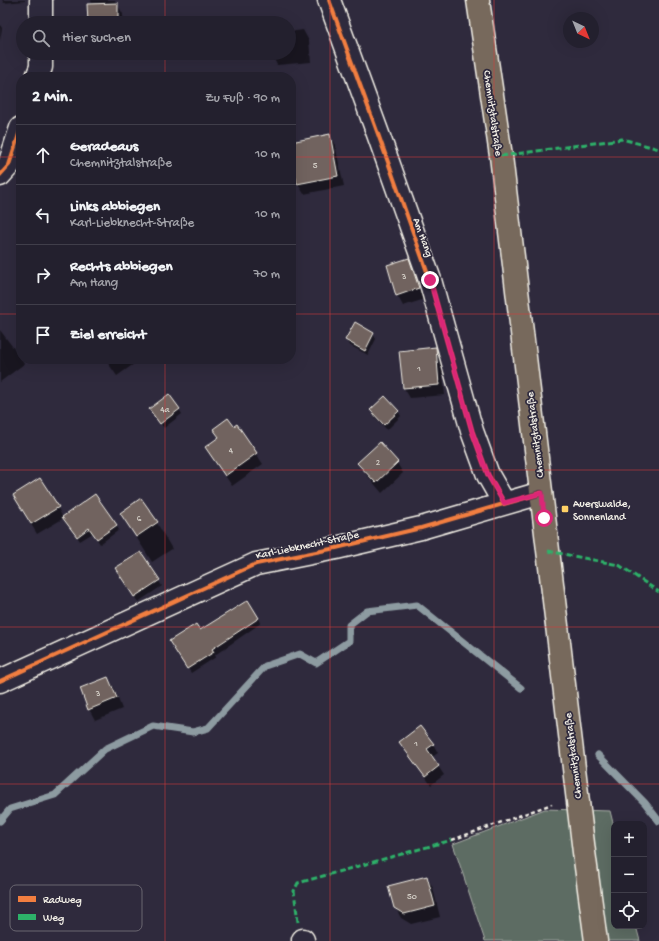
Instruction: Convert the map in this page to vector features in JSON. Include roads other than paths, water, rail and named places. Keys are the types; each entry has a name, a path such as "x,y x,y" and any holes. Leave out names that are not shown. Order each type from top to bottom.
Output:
{"main road":[{"name":"Chemnitztalstraße","path":"478,0 501,156 583,844 596,941"}],"street":[{"path":"41,0 41,16"},
{"name":"Am Hang","path":"329,0 430,280 472,431 488,475 504,503"},
{"path":"39,72 41,60"},
{"path":"0,175 9,165 16,143"},
{"name":"Karl-Liebknecht-Straße","path":"0,681 256,564 336,548 421,528 542,493"}],"waterway":[{"path":"0,821 10,809 55,795 105,749 153,726 193,732 208,728 265,666 300,654 316,663 349,641 349,625 367,611 417,605 521,688"},
{"path":"598,755 645,803 659,821"}],"place":[{"name":"Auerswalde, Sonnenland","path":"565,509"}]}
